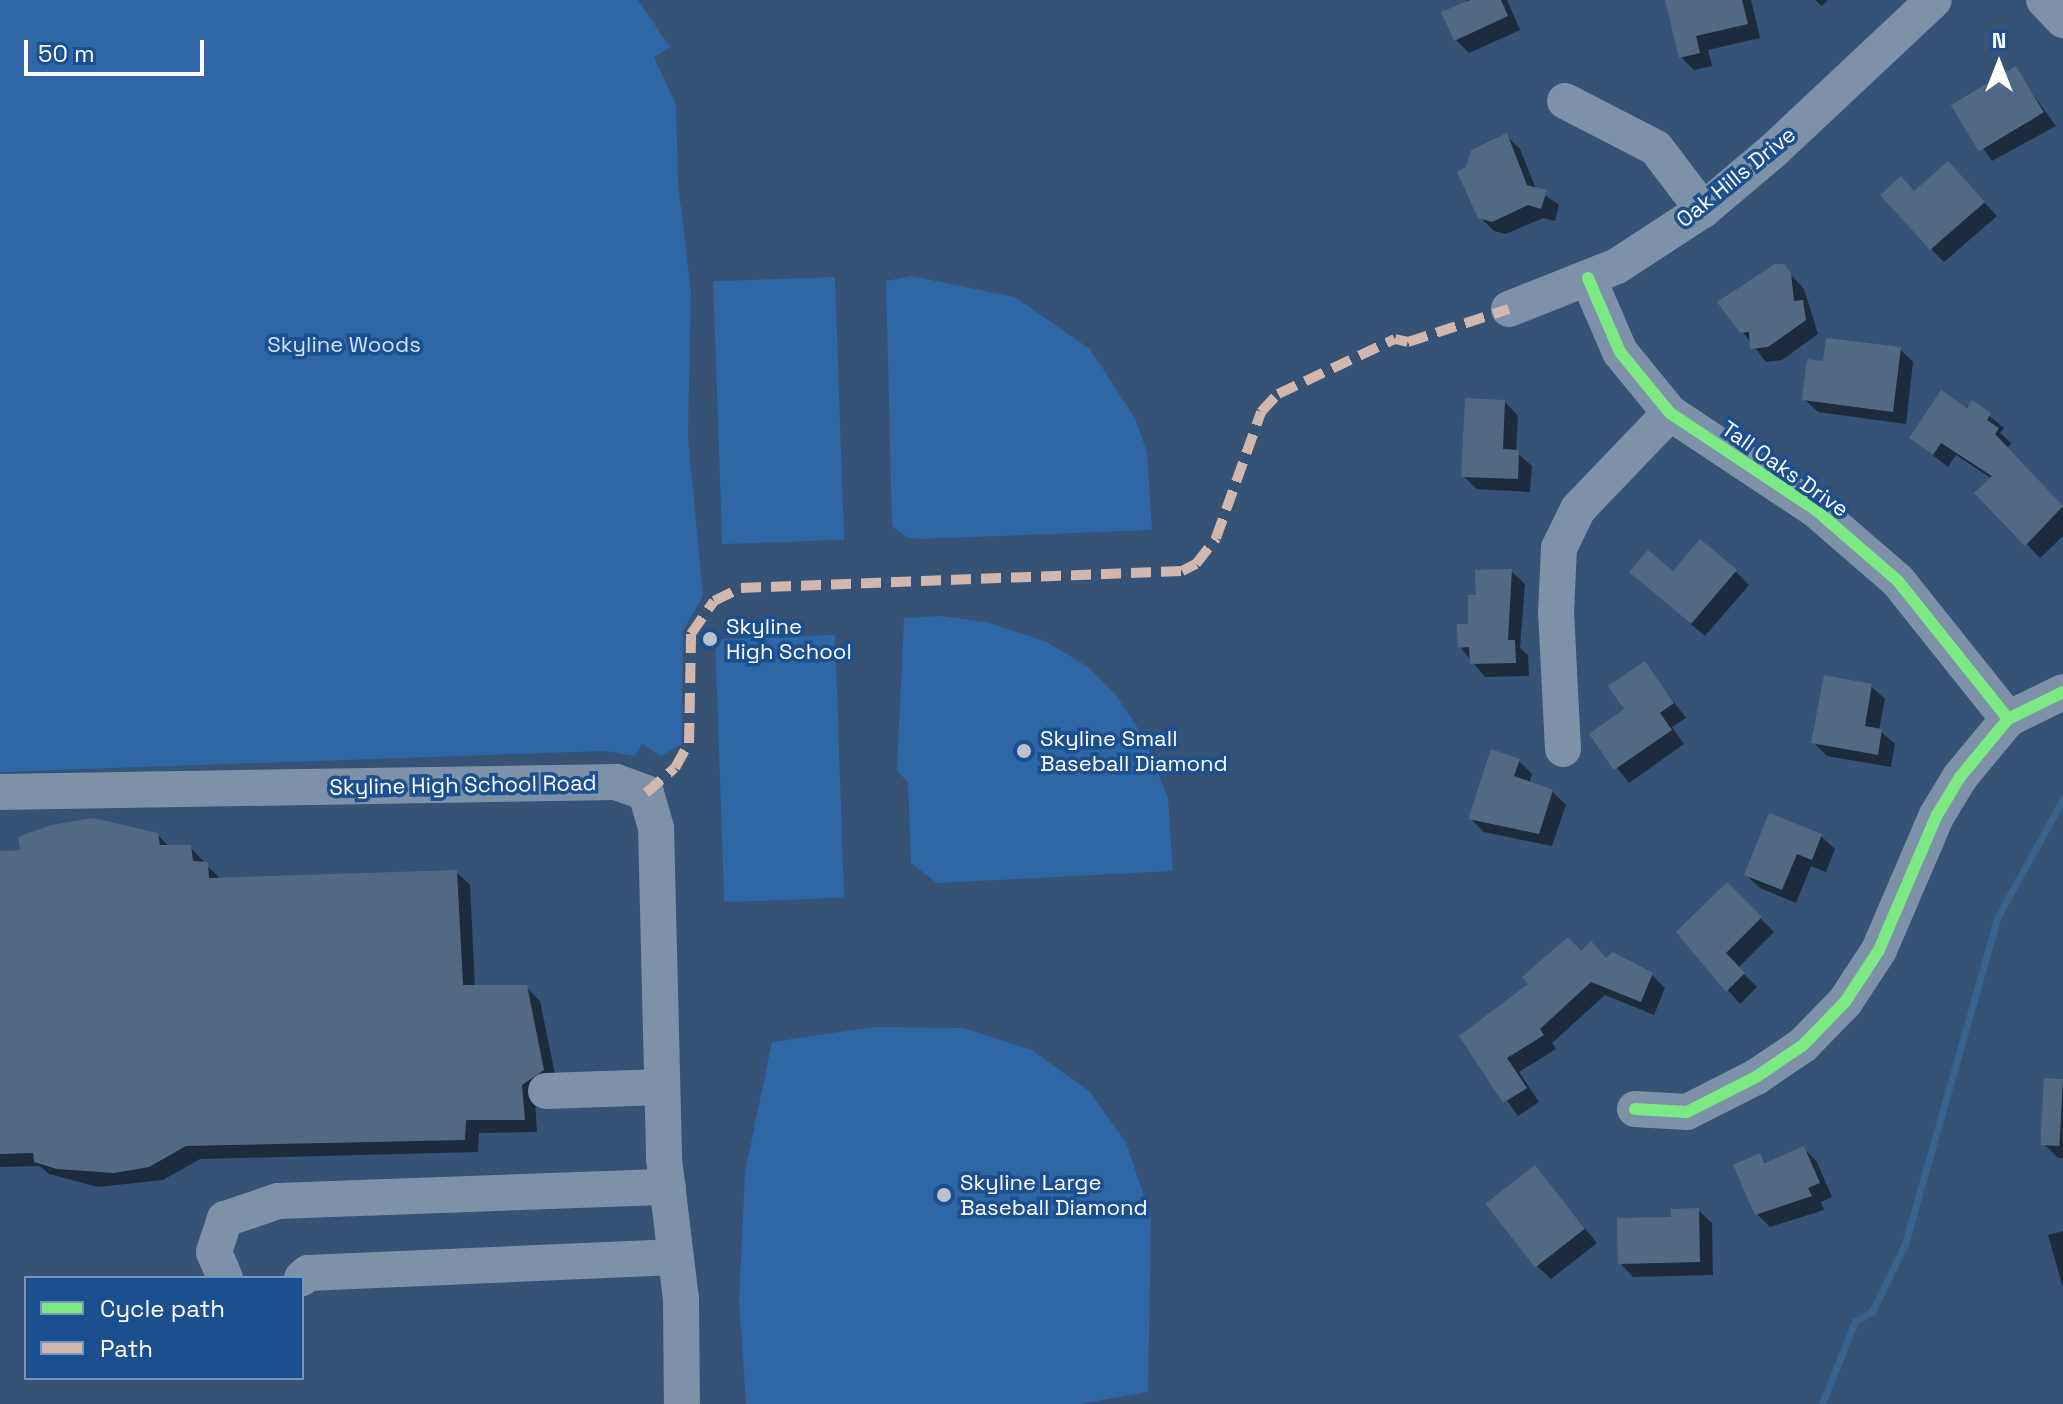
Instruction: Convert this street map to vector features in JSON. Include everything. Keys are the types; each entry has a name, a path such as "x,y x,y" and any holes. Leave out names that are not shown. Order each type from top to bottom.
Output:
{"street":[{"name":"Oak Hills Drive","path":"1509,309 1617,266 1703,210 1774,150 1934,0"},
{"path":"2044,0 2063,20"},
{"path":"1565,101 1656,148 1703,210"},
{"name":"Tall Oaks Drive","path":"1588,278 1620,352 1670,413 1816,510 1898,581 2008,719"},
{"path":"1563,749 1556,613 1559,548 1578,509 1670,413"},
{"path":"1635,1109 1687,1112 1756,1077 1803,1045 1845,1002 1879,950 1937,815 2008,719 2063,692"},
{"name":"Skyline High School Road","path":"0,792 616,782 646,793 656,827 662,1087 676,1257 682,1404"},
{"path":"546,1091 662,1087"},
{"path":"224,1276 214,1252 225,1219 278,1201 668,1187"},
{"path":"304,1276 308,1273 676,1257"}],"green space":[{"name":"Skyline Woods","path":"0,0 638,0 670,47 654,57 676,104 678,183 691,291 688,436 703,596 683,631 682,744 661,756 642,744 635,756 605,751 0,772"},
{"path":"911,276 1015,297 1090,349 1135,418 1147,452 1152,530 921,539 908,538 892,526 886,281"},
{"path":"835,277 844,540 722,544 713,281"},
{"name":"Skyline Small Baseball Diamond","path":"942,616 990,623 1045,641 1088,667 1116,695 1143,736 1168,798 1173,871 937,883 911,863 908,783 897,770 904,618"},
{"path":"835,635 844,898 724,902 715,639"},
{"name":"Skyline Large Baseball Diamond","path":"874,1027 964,1028 1032,1050 1089,1091 1126,1142 1151,1218 1148,1392 1080,1404 746,1404 739,1300 745,1172 772,1042"}],"building":[{"path":"1470,0 1501,0 1508,16 1454,41 1441,12"},
{"path":"1665,0 1742,0 1748,24 1696,36 1700,53 1679,58"},
{"path":"2016,66 2044,112 1979,151 1951,105"},
{"path":"1507,133 1527,185 1547,190 1541,209 1528,205 1492,222 1478,218 1457,172 1466,167 1471,150"},
{"path":"1948,161 1985,202 1930,250 1880,195 1901,176 1914,191"},
{"path":"1775,264 1784,264 1791,273 1794,301 1803,300 1806,320 1768,347 1750,349 1749,332 1740,333 1717,302"},
{"path":"1826,338 1901,347 1893,412 1802,400 1807,359 1823,361"},
{"path":"1941,390 1967,408 1972,400 1991,413 1987,420 1999,428 1995,434 2063,506 2025,546 1974,493 1992,476 1941,443 1933,455 1909,438"},
{"path":"1465,398 1505,400 1503,449 1519,450 1518,479 1461,477"},
{"path":"1700,539 1737,570 1691,624 1629,572 1648,550 1673,571"},
{"path":"1512,569 1508,640 1515,640 1516,663 1470,664 1469,647 1458,648 1457,624 1468,624 1468,595 1476,595 1475,570"},
{"path":"1645,661 1674,703 1660,713 1672,730 1614,770 1589,734 1624,709 1608,686"},
{"path":"1824,675 1872,684 1865,726 1882,729 1878,755 1811,743"},
{"path":"1491,749 1520,759 1514,776 1553,790 1539,834 1468,819"},
{"path":"1769,813 1822,834 1812,860 1797,854 1782,890 1744,875"},
{"path":"93,818 158,833 160,845 191,845 193,861 208,862 209,878 457,870 463,985 527,985 544,1070 522,1085 525,1120 466,1120 465,1140 186,1146 149,1167 114,1173 57,1169 34,1162 33,1153 0,1154 0,851 20,850 18,837 51,825"},
{"path":"1727,882 1762,917 1726,953 1745,973 1726,992 1676,932"},
{"path":"1568,937 1581,951 1591,941 1606,958 1613,952 1653,973 1641,1002 1591,982 1540,1029 1544,1035 1507,1058 1527,1088 1503,1103 1459,1036 1528,984 1522,977"},
{"path":"2044,1078 2063,1079 2059,1146 2040,1145"},
{"path":"1804,1146 1820,1183 1808,1188 1812,1196 1755,1215 1733,1165 1760,1153 1765,1163"},
{"path":"1535,1165 1585,1229 1535,1268 1485,1204"},
{"path":"1699,1208 1700,1262 1618,1264 1617,1218 1671,1217 1671,1209"}],"waterway":[{"path":"1822,1404 1855,1321 1872,1312 1905,1244 1997,918 2063,799"}],"marked path":[{"path":"646,793 675,768 689,743 691,634 714,601 741,588 1182,571 1196,564 1216,538 1261,412 1278,394 1395,339 1408,342 1509,309"}],"cycle path":[{"path":"1588,278 1620,352 1670,413 1816,510 1898,581 2008,719"},
{"path":"1635,1109 1687,1112 1756,1077 1803,1045 1845,1002 1879,950 1937,815 1960,777 2008,719 2063,692"}],"place":[{"name":"Skyline High School","path":"710,639"},
{"name":"Skyline Small Baseball Diamond","path":"1024,751"},
{"name":"Skyline Large Baseball Diamond","path":"944,1195"}]}
